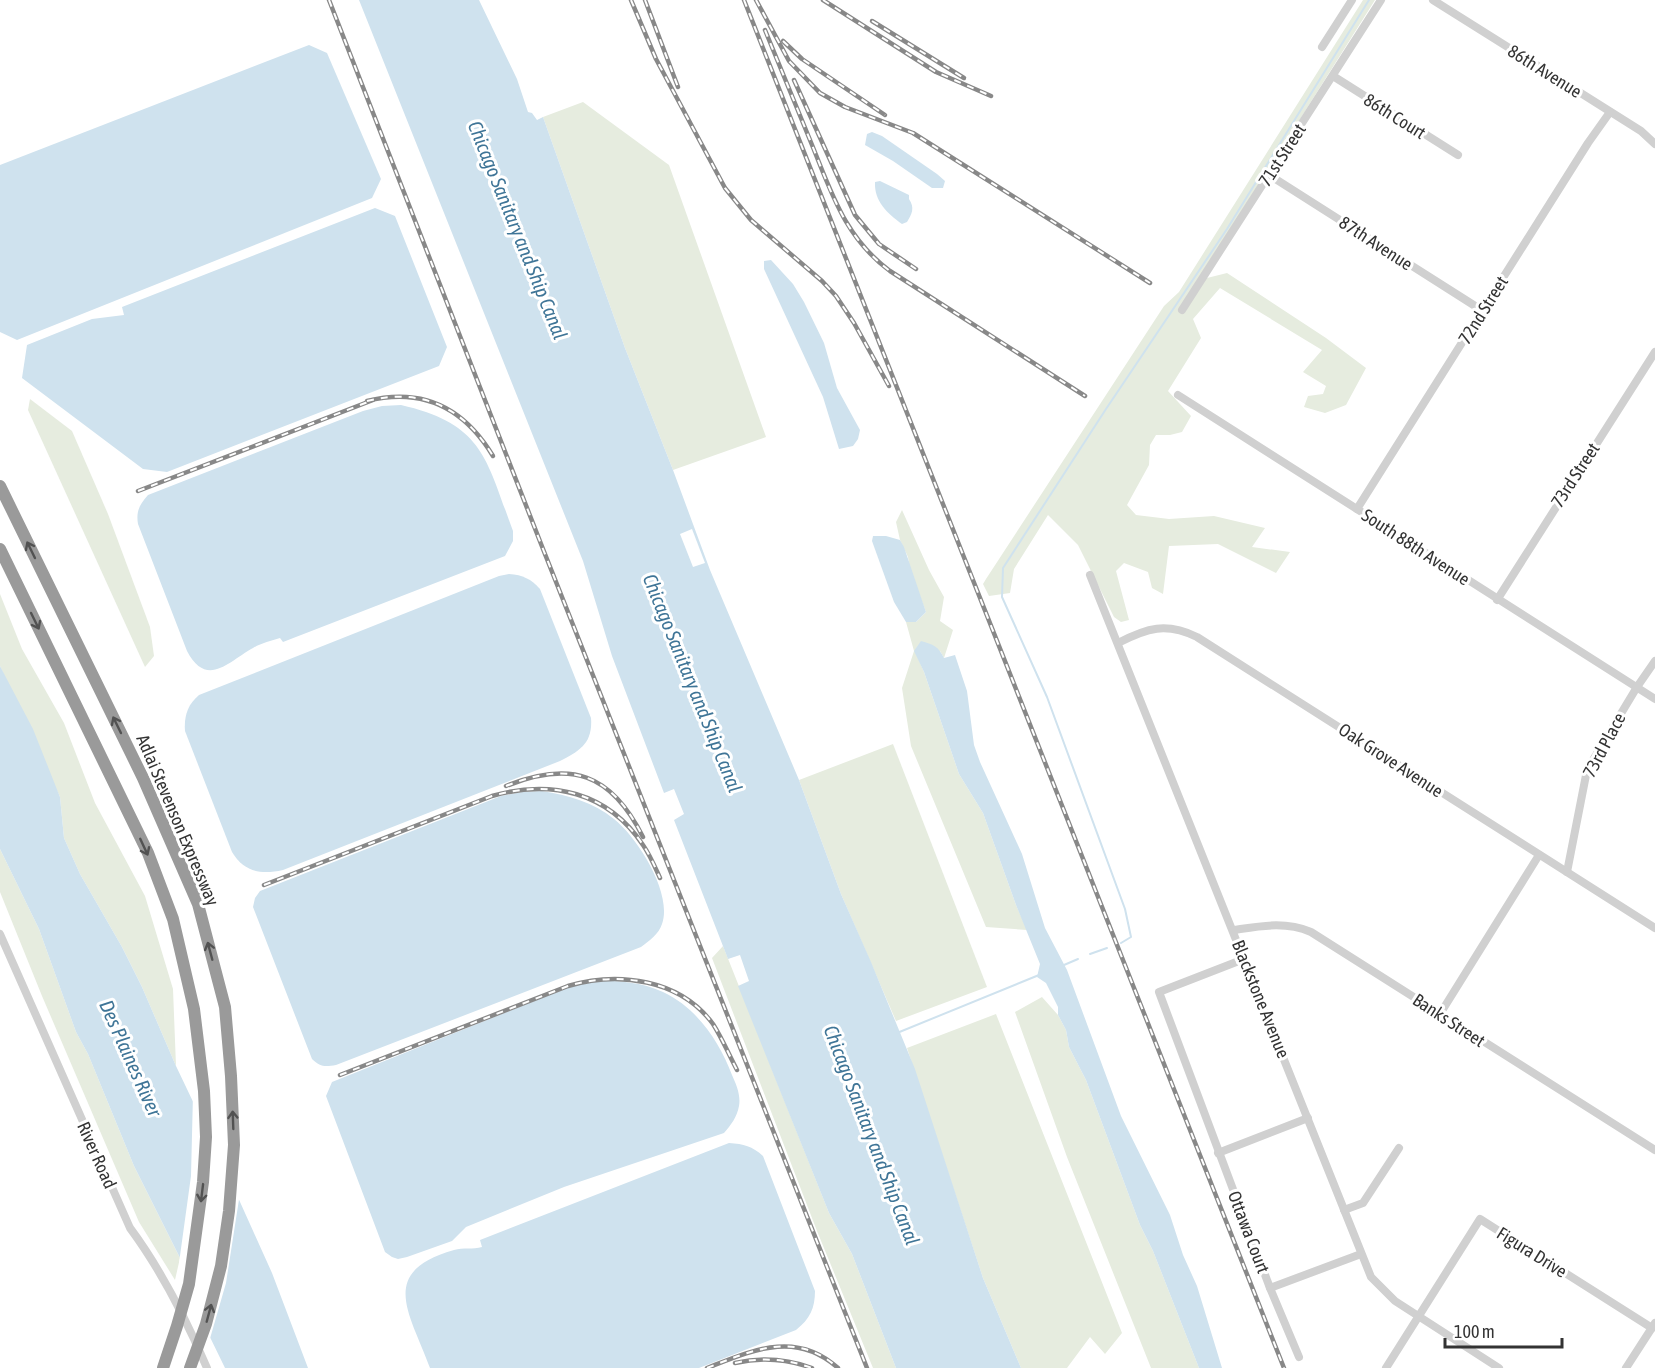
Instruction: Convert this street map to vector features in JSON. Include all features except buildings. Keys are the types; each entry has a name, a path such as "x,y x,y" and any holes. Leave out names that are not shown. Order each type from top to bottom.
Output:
{"highway":[{"name":"Adlai Stevenson Expressway","path":"0,486 143,778 198,904 225,1007 234,1145 229,1211 221,1266 206,1324 190,1368"},
{"path":"0,549 148,854 173,919 194,1009 204,1091 206,1137 203,1182 189,1284 163,1368"}],"street":[{"path":"1322,47 1352,0"},
{"name":"71st Street","path":"1182,310 1381,0"},
{"name":"86th Avenue","path":"1433,0 1641,132 1655,144"},
{"name":"86th Court","path":"1333,76 1458,155"},
{"name":"72nd Street","path":"1358,509 1588,143 1610,112"},
{"name":"87th Avenue","path":"1269,175 1482,311"},
{"name":"73rd Street","path":"1497,600 1655,352"},
{"name":"South 88th Avenue","path":"1178,395 1655,699"},
{"name":"Blackstone Avenue","path":"1090,575 1371,1277 1395,1301 1499,1368"},
{"name":"Oak Grove Avenue","path":"1118,643 1154,628 1174,629 1197,637 1655,928"},
{"name":"73rd Place","path":"1567,872 1587,770 1636,687 1655,661"},
{"path":"1440,1014 1539,855"},
{"name":"Banks Street","path":"1233,930 1282,924 1300,927 1311,932 1655,1150"},
{"name":"River Road","path":"0,934 130,1228 147,1251 186,1320 207,1368"},
{"name":"Ottawa Court","path":"1244,959 1159,993 1270,1288 1361,1254"},
{"path":"1218,1153 1308,1118"},
{"path":"1344,1210 1363,1203 1399,1148"},
{"name":"Figura Drive","path":"1418,1317 1480,1219 1653,1325"},
{"path":"1270,1288 1299,1357"},
{"path":"1386,1368 1418,1317"},
{"path":"1626,1368 1653,1325"}],"shaded area":[{"path":"1363,0 1375,0 1205,270 1207,278 1227,273 1326,338 1366,368 1346,405 1325,413 1304,407 1308,396 1323,394 1326,386 1303,372 1322,350 1220,288 1193,319 1201,338 1168,391 1191,416 1182,432 1156,435 1150,445 1149,465 1127,505 1136,515 1169,519 1214,516 1265,528 1252,547 1290,552 1276,573 1218,544 1169,546 1163,594 1152,588 1148,572 1124,563 1116,571 1129,620 1121,622 1114,617 1078,545 1048,515 1014,569 1010,593 989,596 983,584 986,579 1164,306 1179,292"},
{"path":"583,102 669,165 766,437 673,470 625,348 543,117"},
{"path":"30,399 72,431 108,514 150,627 154,656 145,667 28,410"},
{"path":"902,510 944,597 940,621 953,630 944,658 940,651 915,651 959,774 983,813 1027,930 986,927 911,746 902,688 914,651 906,622 916,622 926,612 900,540 896,522"},
{"path":"0,594 22,649 64,723 95,803 145,896 173,989 176,1066 142,987 80,874 64,838 60,797 0,666"},
{"path":"893,744 987,987 896,1021 841,894 799,780"},
{"path":"0,849 39,929 76,1032 88,1054 134,1166 180,1258 175,1280 139,1222 42,996 0,892"},
{"path":"723,946 829,1213 852,1254 896,1368 873,1368 817,1231 712,958"},
{"path":"1042,997 1058,1015 1066,1030 1069,1047 1086,1080 1140,1225 1153,1251 1199,1368 1151,1368 1067,1157 1015,1012"},
{"path":"996,1014 1122,1333 1105,1354 1090,1337 1067,1368 1021,1368 983,1278 907,1048"}],"water":[{"name":"Chicago Sanitary and Ship Canal","path":"359,0 479,0 517,79 528,112 532,113 537,120 543,117 625,348 710,570 799,780 841,894 915,1069 983,1278 1021,1368 896,1368 852,1254 829,1213 738,986 749,981 740,955 728,959 674,820 684,814 674,789 664,793 612,656 583,561"},
{"path":"309,45 327,53 381,179 372,198 17,340 0,332 0,165"},
{"path":"872,132 882,136 937,174 945,181 943,188 932,188 865,145 867,134"},
{"path":"880,181 909,195 912,211 907,222 902,224 882,206 875,189 875,182"},
{"path":"375,208 395,216 447,347 439,366 167,472 143,469 22,378 27,345 92,319 124,315 122,307"},
{"path":"771,260 793,284 824,343 837,388 860,430 853,446 839,449 823,397 764,269 764,261"},
{"path":"401,405 429,413 450,423 466,434 478,448 488,465 513,531 513,541 505,556 283,642 280,638 263,643 218,669 202,668 187,651 138,524 137,516 140,505 148,495 363,411 382,406"},
{"path":"873,536 886,536 900,540 904,547 926,612 916,622 906,622 894,602 872,541"},
{"path":"509,574 526,578 540,589 591,718 590,734 584,745 574,754 560,761 283,870 260,872 242,864 232,852 185,731 187,712 195,699 199,695"},
{"path":"921,641 935,646 944,658 955,655 967,691 974,745 980,762 1022,854 1045,928 1067,970 1121,1116 1170,1215 1183,1255 1197,1286 1222,1368 1199,1368 1153,1251 1140,1225 1086,1080 1069,1047 1066,1030 1058,1015 1058,1007 1046,983 1037,977 1040,964 983,813 959,774 924,672 914,651"},
{"name":"Des Plaines River","path":"0,666 33,729 60,797 64,838 80,874 142,987 272,1273 308,1368 225,1368 207,1331 180,1258 134,1166 88,1054 76,1032 39,929 0,849"},
{"path":"542,791 571,797 598,808 614,819 633,839 651,867 662,897 664,911 662,924 656,934 641,947 336,1065 323,1066 315,1062 253,907 260,891 501,796"},
{"path":"596,980 647,986 675,999 696,1016 721,1050 738,1090 738,1110 729,1127 724,1133 564,1187 466,1227 452,1241 398,1259 385,1252 326,1096 332,1082 572,986"},
{"path":"729,1143 748,1146 763,1156 815,1291 811,1313 796,1330 699,1368 430,1368 414,1329 406,1297 407,1283 415,1270 430,1259 457,1249 482,1247 480,1240"}],"pier":[{"path":"692,529 705,563 693,567 680,534"},
{"path":"193,1094 240,1193 226,1283 209,1342 179,1263 191,1176"}],"waterway":[{"path":"1121,943 1131,937 1125,909 1047,697 1002,597 1003,568 1227,229 1369,0"},
{"path":"1090,954 1107,948"},
{"path":"1064,965 1078,959"},
{"path":"897,1033 1039,975"}],"railway":[{"path":"329,0 867,1368"},
{"path":"631,0 656,59 725,188 751,220 822,281 836,296 854,323 889,386"},
{"path":"645,0 678,87"},
{"path":"744,0 1284,1368"},
{"path":"756,0 789,61 820,93 845,107 913,133 1150,283"},
{"path":"823,0 936,72 991,96"},
{"path":"872,21 964,78"},
{"path":"765,30 832,195 850,228 874,258 890,271 1085,396"},
{"path":"783,41 802,59 885,115"},
{"path":"794,80 855,215 879,244 916,269"},
{"path":"367,401 387,397 406,397 440,405 469,425 493,456"},
{"path":"138,491 373,400"},
{"path":"506,786 550,774 569,774 587,778 603,786 617,798 631,815 643,837"},
{"path":"264,885 492,796 536,789 576,794 613,813 629,827 643,845 660,878"},
{"path":"340,1075 568,986 607,979 647,983 666,988 683,997 713,1024 737,1070"},
{"path":"707,1368 741,1355 774,1347 806,1349 822,1356 838,1368"},
{"path":"735,1363 774,1360 812,1368"}]}
